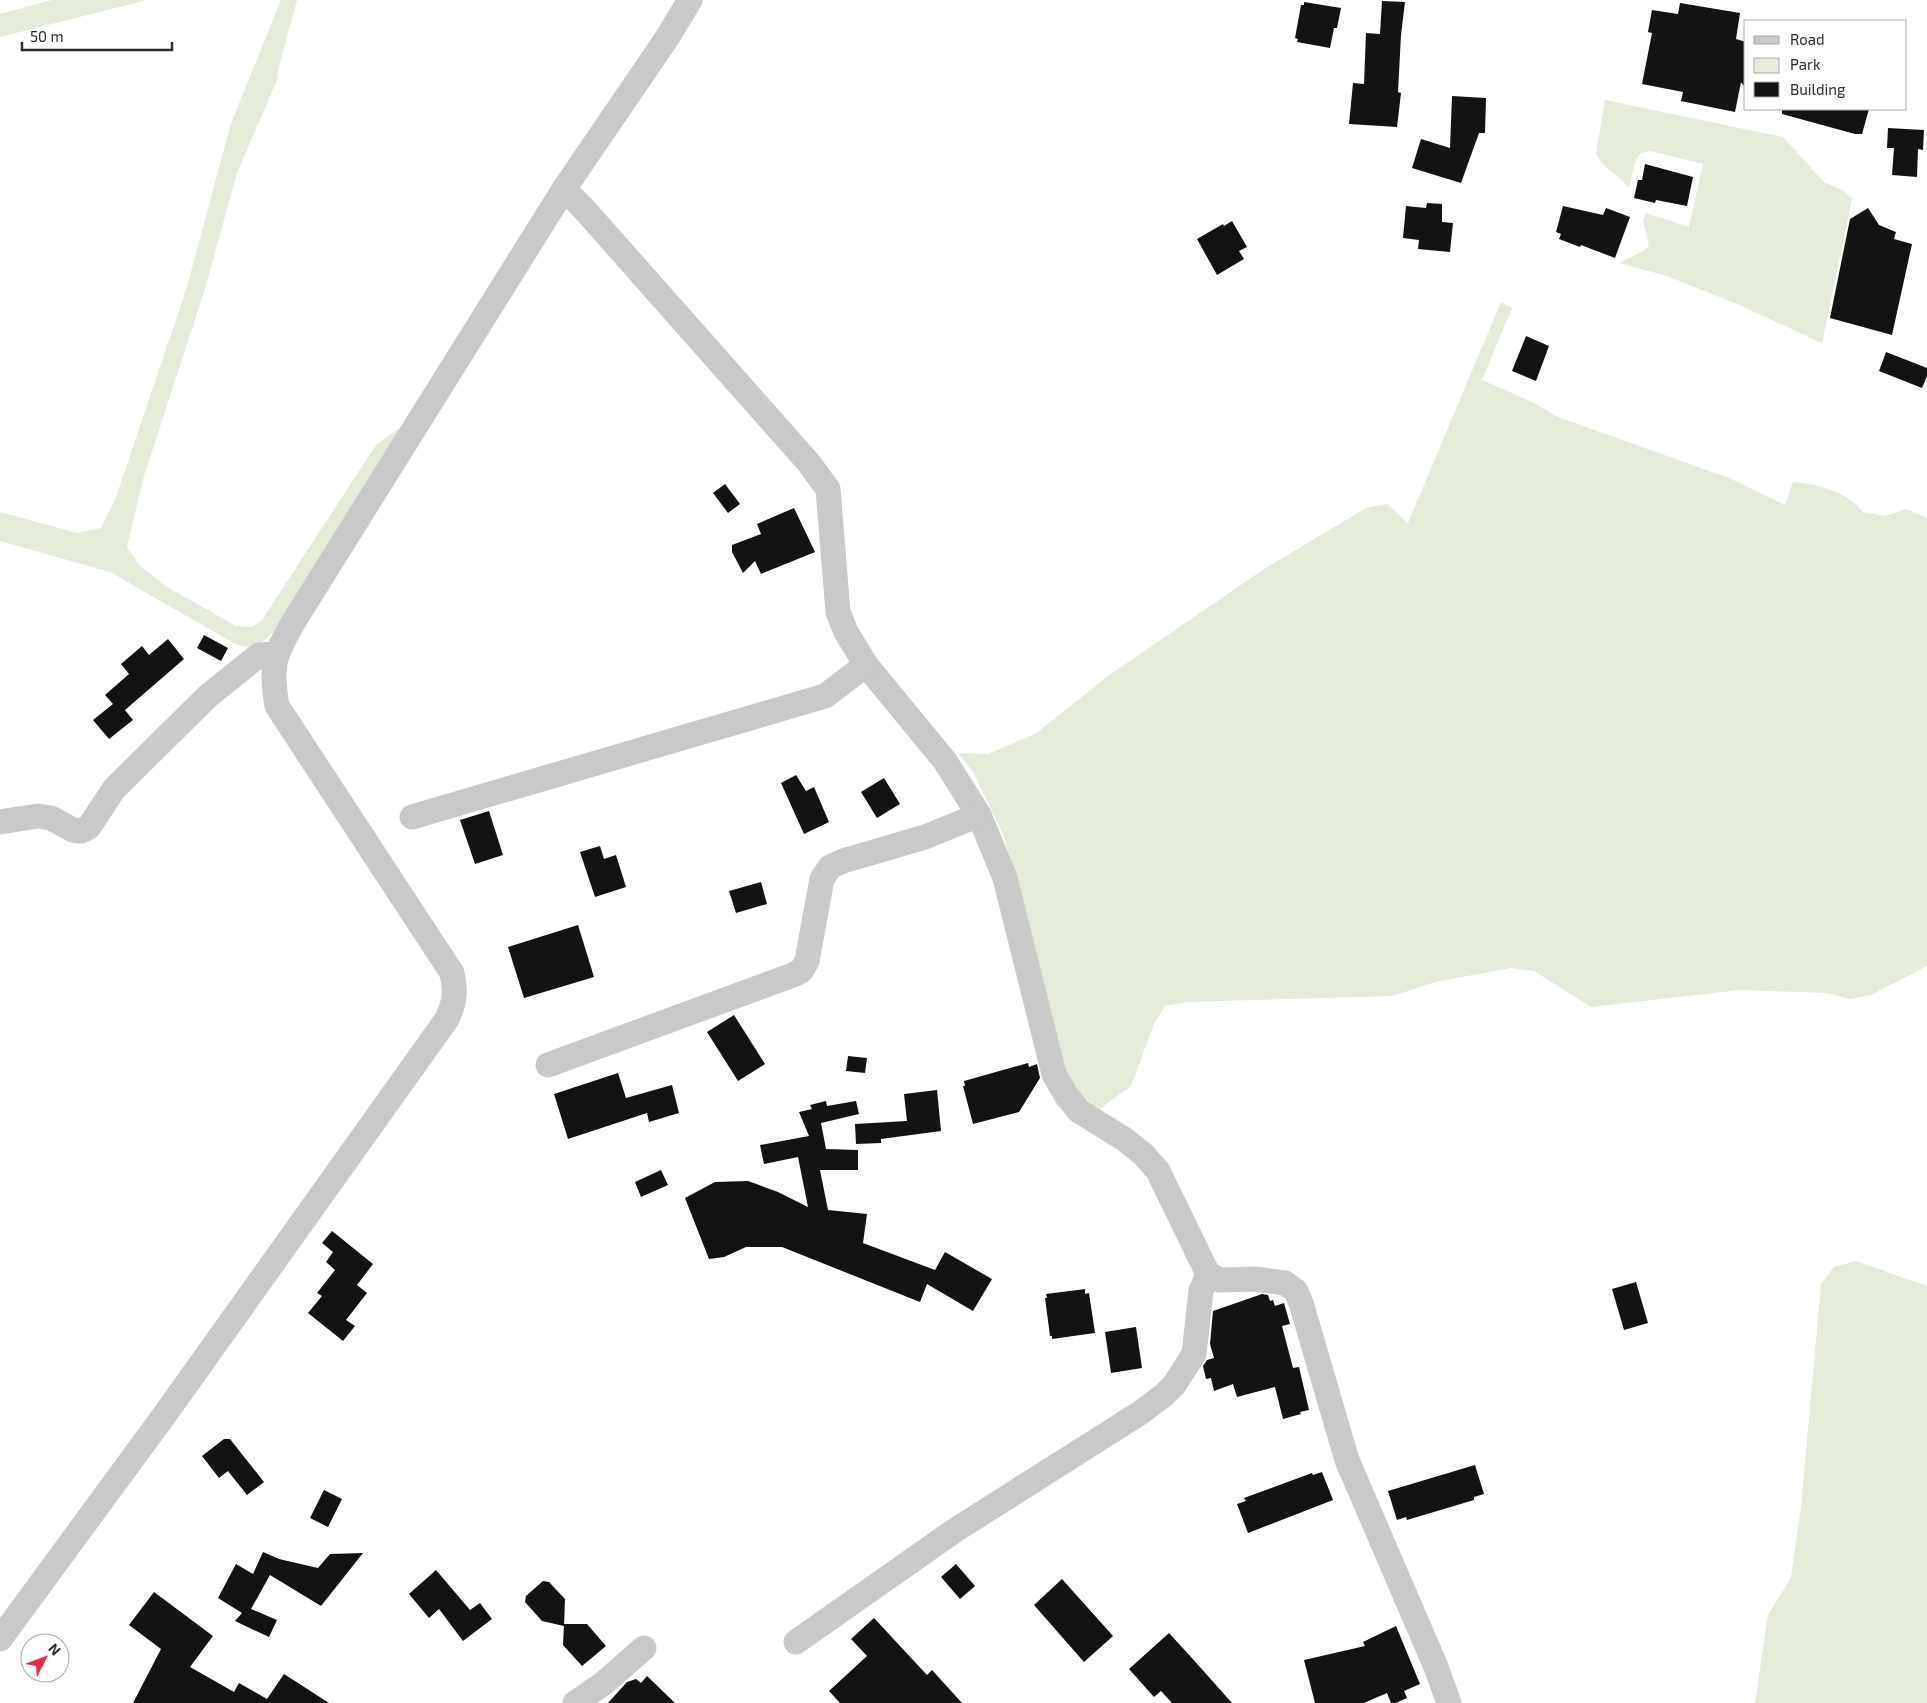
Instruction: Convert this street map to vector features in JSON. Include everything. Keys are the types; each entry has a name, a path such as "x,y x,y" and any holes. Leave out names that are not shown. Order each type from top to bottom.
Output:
{"street":[{"path":"0,1639 168,1409 447,1019 454,1005 456,989 452,973 277,706 272,681 276,654 294,621 564,189 667,38 690,0"},
{"path":"564,189 808,462 828,489 838,612 846,632 866,665 945,761 979,815 1005,878 1054,1074 1078,1111 1124,1139 1144,1154 1158,1172 1208,1274 1220,1280 1255,1278 1285,1283 1296,1291 1347,1460 1436,1668 1448,1703"},
{"path":"0,822 38,816 51,818 73,830 81,831 89,827 114,789 208,696 259,655 276,654"},
{"path":"412,817 825,696 866,665"},
{"path":"548,1065 801,971 807,961 822,879 830,867 842,861 925,837 979,815"},
{"path":"796,1642 954,1531 1140,1413 1164,1395 1174,1385 1194,1354 1201,1291 1208,1274"},
{"path":"574,1703 604,1683 644,1648"}],"green space":[{"path":"52,0 147,0 0,37 0,14"},
{"path":"281,0 297,0 277,74 278,78 237,173 205,289 144,476 127,547 140,566 167,587 236,626 252,627 262,620 376,445 401,427 274,631 258,644 249,647 237,645 110,572 0,541 0,512 77,533 101,528 115,500 187,287 231,123"},
{"path":"1605,100 1783,137 1824,182 1844,191 1852,199 1822,343 1739,305 1667,276 1619,263 1649,246 1643,221 1646,213 1689,227 1703,164 1651,151 1640,153 1635,163 1629,187 1602,163 1596,154"},
{"path":"1501,302 1512,308 1482,380 1532,402 1558,417 1729,478 1785,505 1793,482 1832,490 1849,499 1863,512 1885,516 1906,509 1927,518 1927,966 1871,995 1849,999 1827,993 1740,990 1591,1007 1534,971 1511,968 1435,982 1393,996 1188,1002 1165,1006 1154,1024 1131,1086 1097,1111 1075,1087 1058,1054 1004,836 973,772 958,753 988,754 1035,734 1108,676 1264,569 1366,508 1387,504 1408,523"},
{"path":"1856,1261 1927,1286 1927,1703 1755,1703 1768,1615 1791,1577 1801,1507 1821,1284 1834,1267"}],"building":[{"path":"1382,1 1405,2 1401,35 1398,92 1401,93 1397,127 1349,124 1353,83 1364,84 1366,33 1380,34"},
{"path":"1304,2 1341,8 1330,48 1297,42 1298,39 1295,38 1301,5 1304,5"},
{"path":"1680,3 1740,13 1736,39 1744,41 1744,86 1741,82 1735,112 1681,101 1683,92 1642,84 1652,33 1648,32 1652,10 1678,14"},
{"path":"1452,96 1486,98 1485,133 1479,133 1461,183 1412,168 1421,139 1450,148"},
{"path":"1782,110 1869,110 1862,134 1855,134 1782,114"},
{"path":"1888,128 1924,130 1923,150 1918,149 1917,177 1892,175 1894,148 1887,148"},
{"path":"1645,164 1693,177 1687,206 1656,200 1655,203 1634,198 1638,180 1642,180"},
{"path":"1427,203 1442,204 1442,222 1453,223 1450,252 1418,249 1419,240 1403,238 1406,206 1426,208"},
{"path":"1563,206 1603,215 1606,208 1630,217 1615,258 1559,239 1561,234 1556,232"},
{"path":"1868,208 1879,225 1896,232 1894,239 1912,244 1892,335 1830,318 1850,219"},
{"path":"1232,221 1247,247 1239,251 1244,259 1217,275 1197,239"},
{"path":"1526,336 1549,346 1536,381 1512,371"},
{"path":"1886,352 1927,368 1927,376 1922,388 1879,371"},
{"path":"725,484 740,504 728,513 713,493"},
{"path":"794,508 815,552 761,574 755,561 743,573 732,552 732,545 761,534 757,524"},
{"path":"204,635 228,648 221,661 197,648"},
{"path":"168,639 184,659 125,710 133,720 109,739 93,720 113,704 105,695 129,674 121,664 142,646 149,655"},
{"path":"796,775 806,791 814,787 829,822 804,834 781,783"},
{"path":"884,778 900,804 877,818 861,792"},
{"path":"489,811 503,855 475,864 460,820"},
{"path":"600,846 604,859 616,855 626,887 595,897 580,852"},
{"path":"761,882 767,904 736,913 729,891"},
{"path":"578,925 594,977 524,998 508,947"},
{"path":"734,1015 765,1064 738,1081 707,1032"},
{"path":"848,1056 867,1058 865,1073 846,1071"},
{"path":"1028,1063 1029,1067 1037,1064 1040,1078 1019,1112 973,1124 963,1086 965,1086 964,1081"},
{"path":"618,1073 626,1098 672,1085 679,1113 649,1122 647,1113 568,1139 554,1094"},
{"path":"937,1090 941,1131 881,1139 881,1143 856,1144 855,1124 907,1121 904,1094"},
{"path":"826,1101 827,1106 856,1101 859,1114 821,1123 826,1149 858,1150 858,1170 820,1170 828,1210 867,1214 863,1243 935,1270 945,1252 992,1279 973,1311 927,1284 920,1302 782,1247 746,1247 724,1257 709,1259 685,1198 715,1182 748,1181 778,1192 808,1207 798,1157 764,1164 760,1145 809,1136 799,1112 812,1109 810,1105"},
{"path":"661,1170 668,1185 641,1197 635,1182"},
{"path":"332,1231 373,1264 357,1285 367,1293 346,1320 355,1326 343,1341 308,1313 322,1296 317,1293 335,1270 326,1262 333,1252 322,1243"},
{"path":"1636,1282 1648,1323 1624,1330 1612,1289"},
{"path":"1085,1289 1085,1294 1089,1293 1095,1333 1052,1339 1052,1336 1050,1336 1046,1294"},
{"path":"1262,1294 1268,1295 1270,1301 1273,1300 1275,1306 1284,1303 1290,1324 1282,1326 1293,1368 1299,1367 1309,1410 1283,1419 1275,1387 1237,1397 1233,1384 1214,1391 1211,1378 1206,1379 1203,1366 1207,1360 1214,1358 1210,1344 1213,1311"},
{"path":"1136,1327 1142,1368 1111,1373 1105,1332"},
{"path":"224,1439 230,1439 264,1482 247,1495 228,1471 219,1478 202,1456"},
{"path":"1475,1465 1484,1494 1474,1497 1474,1500 1407,1520 1406,1517 1397,1520 1388,1491"},
{"path":"1322,1472 1333,1500 1248,1533 1237,1504 1246,1501 1244,1498 1312,1473 1313,1475"},
{"path":"324,1490 342,1499 328,1527 310,1518"},
{"path":"263,1552 279,1559 318,1568 330,1554 363,1553 321,1606 270,1575 251,1609 277,1620 269,1637 235,1621 242,1613 218,1598 236,1564 253,1574"},
{"path":"956,1564 975,1586 960,1599 941,1577"},
{"path":"436,1570 470,1610 480,1603 492,1619 463,1641 439,1609 429,1618 409,1594"},
{"path":"1062,1579 1113,1636 1084,1662 1034,1605"},
{"path":"543,1581 549,1582 565,1599 564,1626 542,1621 525,1602 526,1596"},
{"path":"154,1592 213,1636 190,1667 234,1692 239,1683 267,1699 284,1674 329,1703 133,1703 161,1649 129,1625"},
{"path":"874,1618 927,1675 932,1670 962,1703 840,1703 829,1691 867,1656 851,1639"},
{"path":"564,1624 587,1624 606,1646 582,1666 563,1645"},
{"path":"1396,1626 1420,1684 1404,1691 1407,1698 1391,1703 1387,1693 1364,1703 1315,1703 1304,1660 1365,1646 1363,1642"},
{"path":"1169,1633 1232,1703 1172,1703 1161,1691 1154,1697 1129,1669"},
{"path":"647,1676 675,1703 608,1703 627,1682 636,1679 641,1683"}]}
